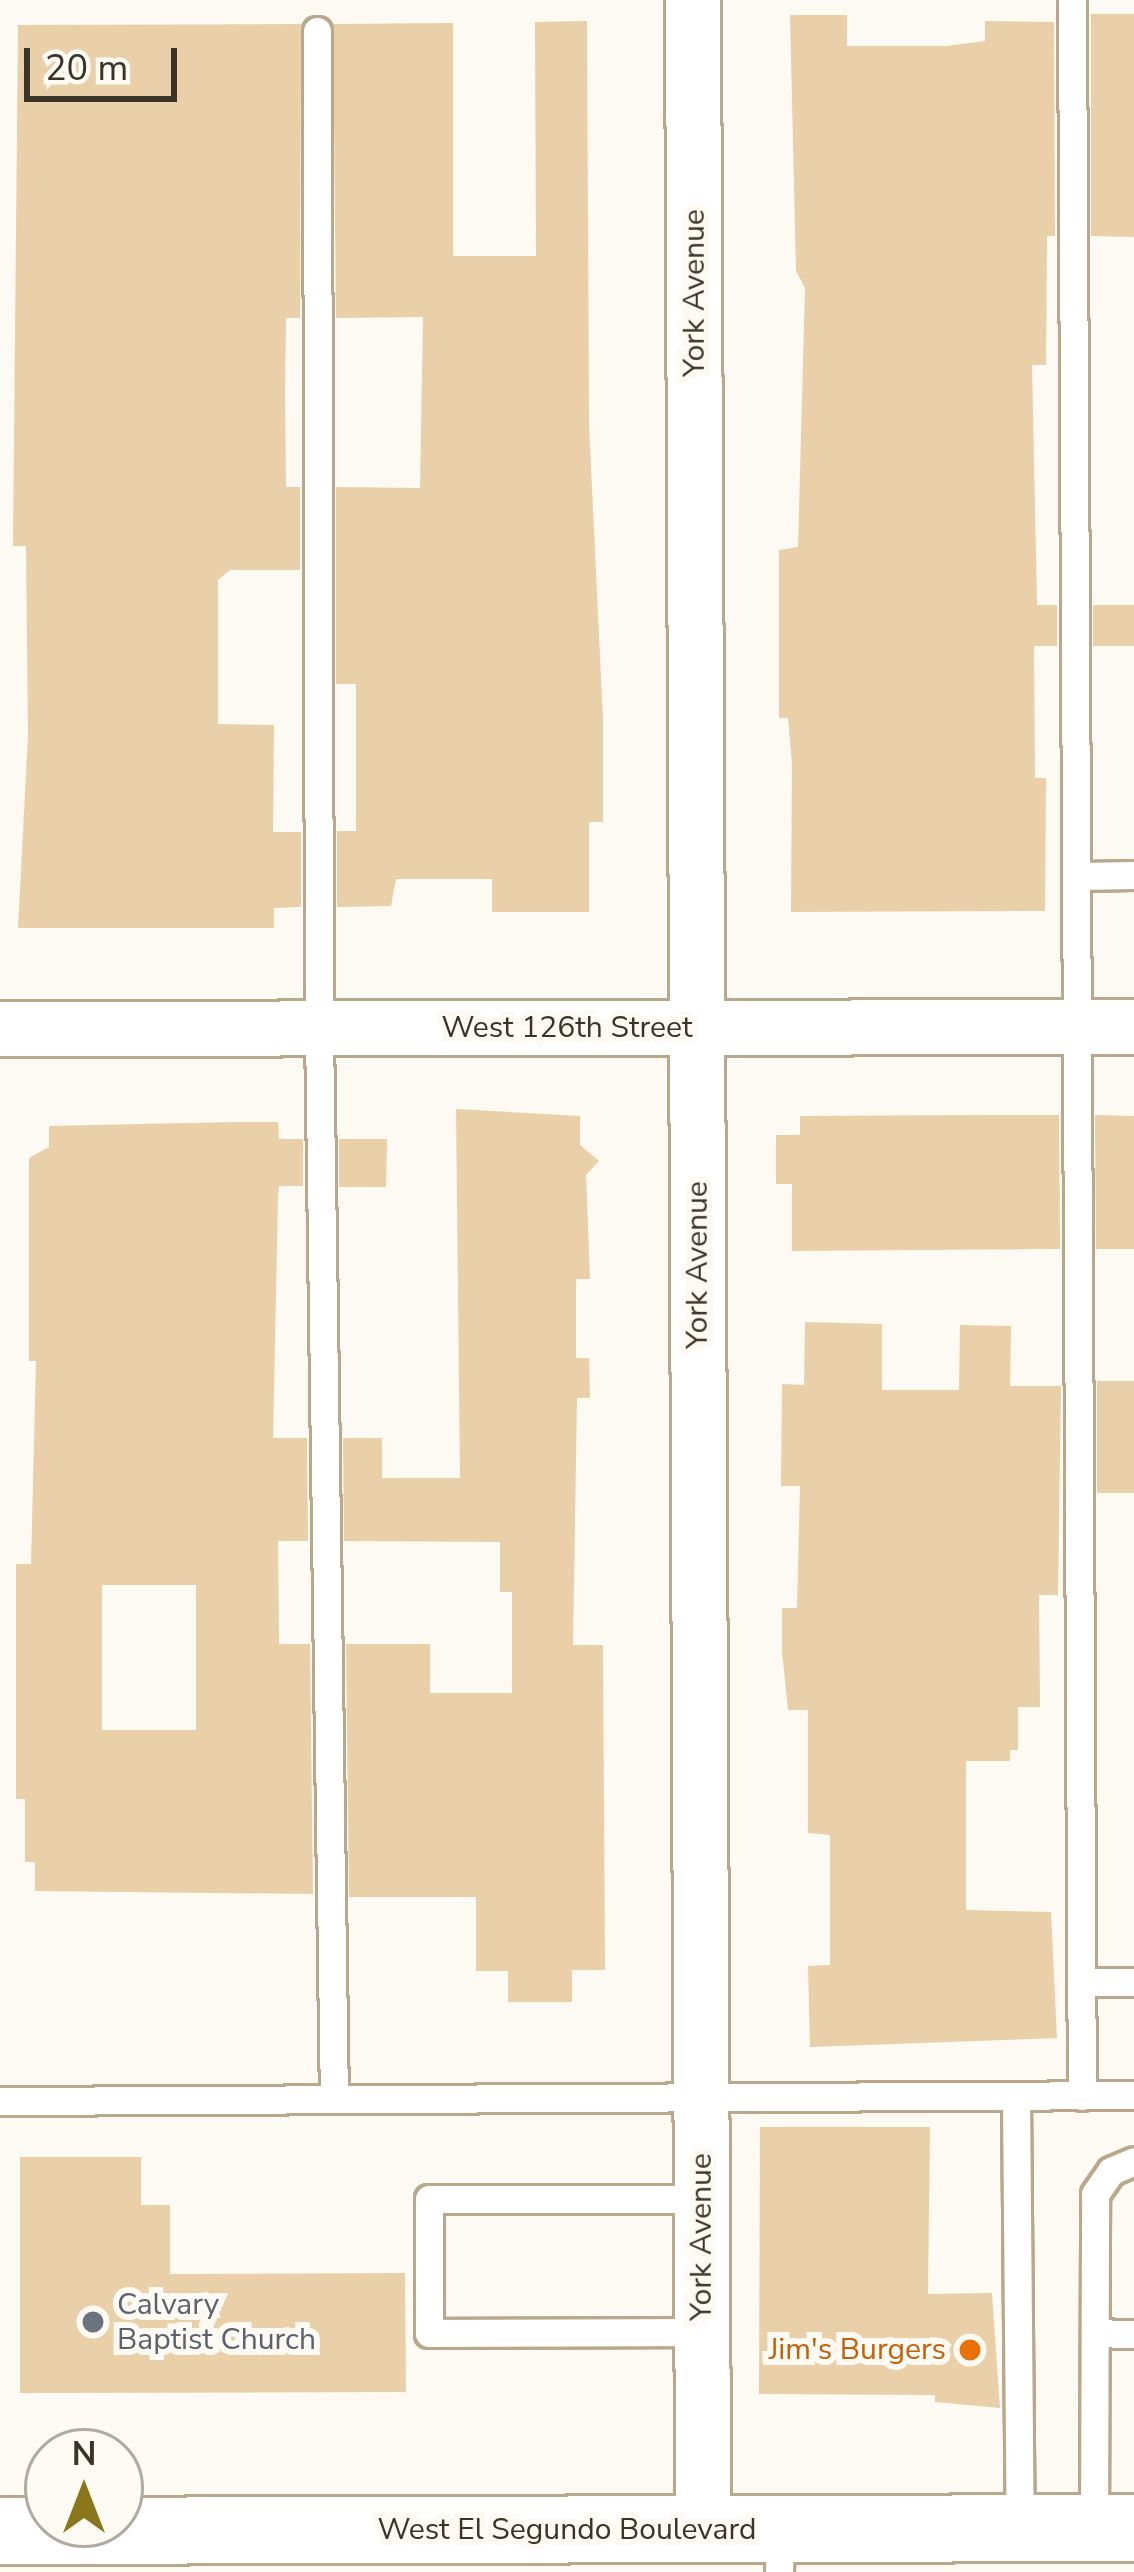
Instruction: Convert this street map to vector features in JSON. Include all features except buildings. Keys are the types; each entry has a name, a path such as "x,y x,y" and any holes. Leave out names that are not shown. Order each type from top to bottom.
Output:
{"main road":[{"name":"West El Segundo Boulevard","path":"12,2544 703,2530 780,2551 1020,2528 1114,2528"}],"street":[{"name":"York Avenue","path":"693,0 703,2530"},
{"name":"West 126th Street","path":"0,1029 1108,1027"}],"lane":[{"path":"1072,0 1081,876 1108,1027 1082,2096"},
{"path":"317,31 319,1029 334,2099"},
{"path":"1081,876 1134,875"},
{"path":"1082,1982 1134,1982"},
{"path":"0,2101 1134,2095"},
{"path":"1016,2097 1020,2528"},
{"path":"1114,2528 1097,2333 1095,2194 1111,2170 1134,2161"},
{"path":"702,2199 429,2198 429,2333 703,2332"},
{"path":"1097,2333 1134,2334"}],"place":[{"name":"Calvary Baptist Church","path":"93,2322"},
{"name":"Jim's Burgers","path":"970,2350"}]}
